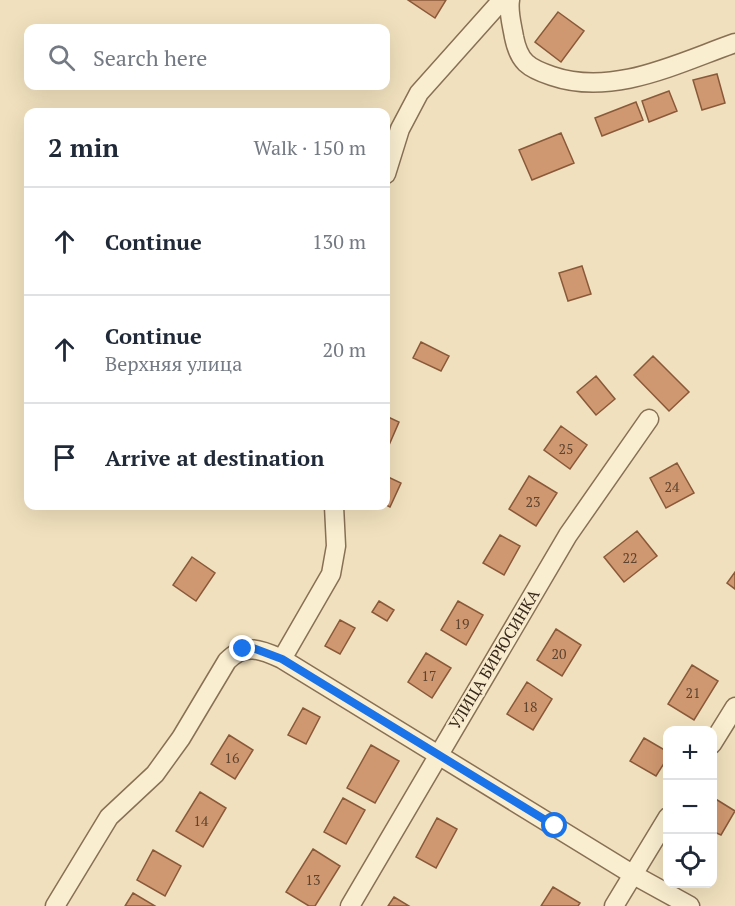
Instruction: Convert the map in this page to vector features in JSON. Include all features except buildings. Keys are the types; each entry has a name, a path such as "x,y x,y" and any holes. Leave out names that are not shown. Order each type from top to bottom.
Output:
{"street":[{"path":"390,161 400,129 419,93 502,0"},
{"path":"510,0 517,53 530,68 559,79 600,83 646,75 735,43"},
{"name":"УЛИЦА БИРЮСИНКА","path":"350,906 568,535 649,419"},
{"path":"282,659 331,574 336,546 334,510"},
{"path":"55,906 109,817 155,774 234,654 253,648 282,659 632,874 690,906"},
{"path":"717,736 735,707"},
{"path":"614,906 663,825"}],"route":[{"path":"243,649 253,648 282,659 555,826"}]}
